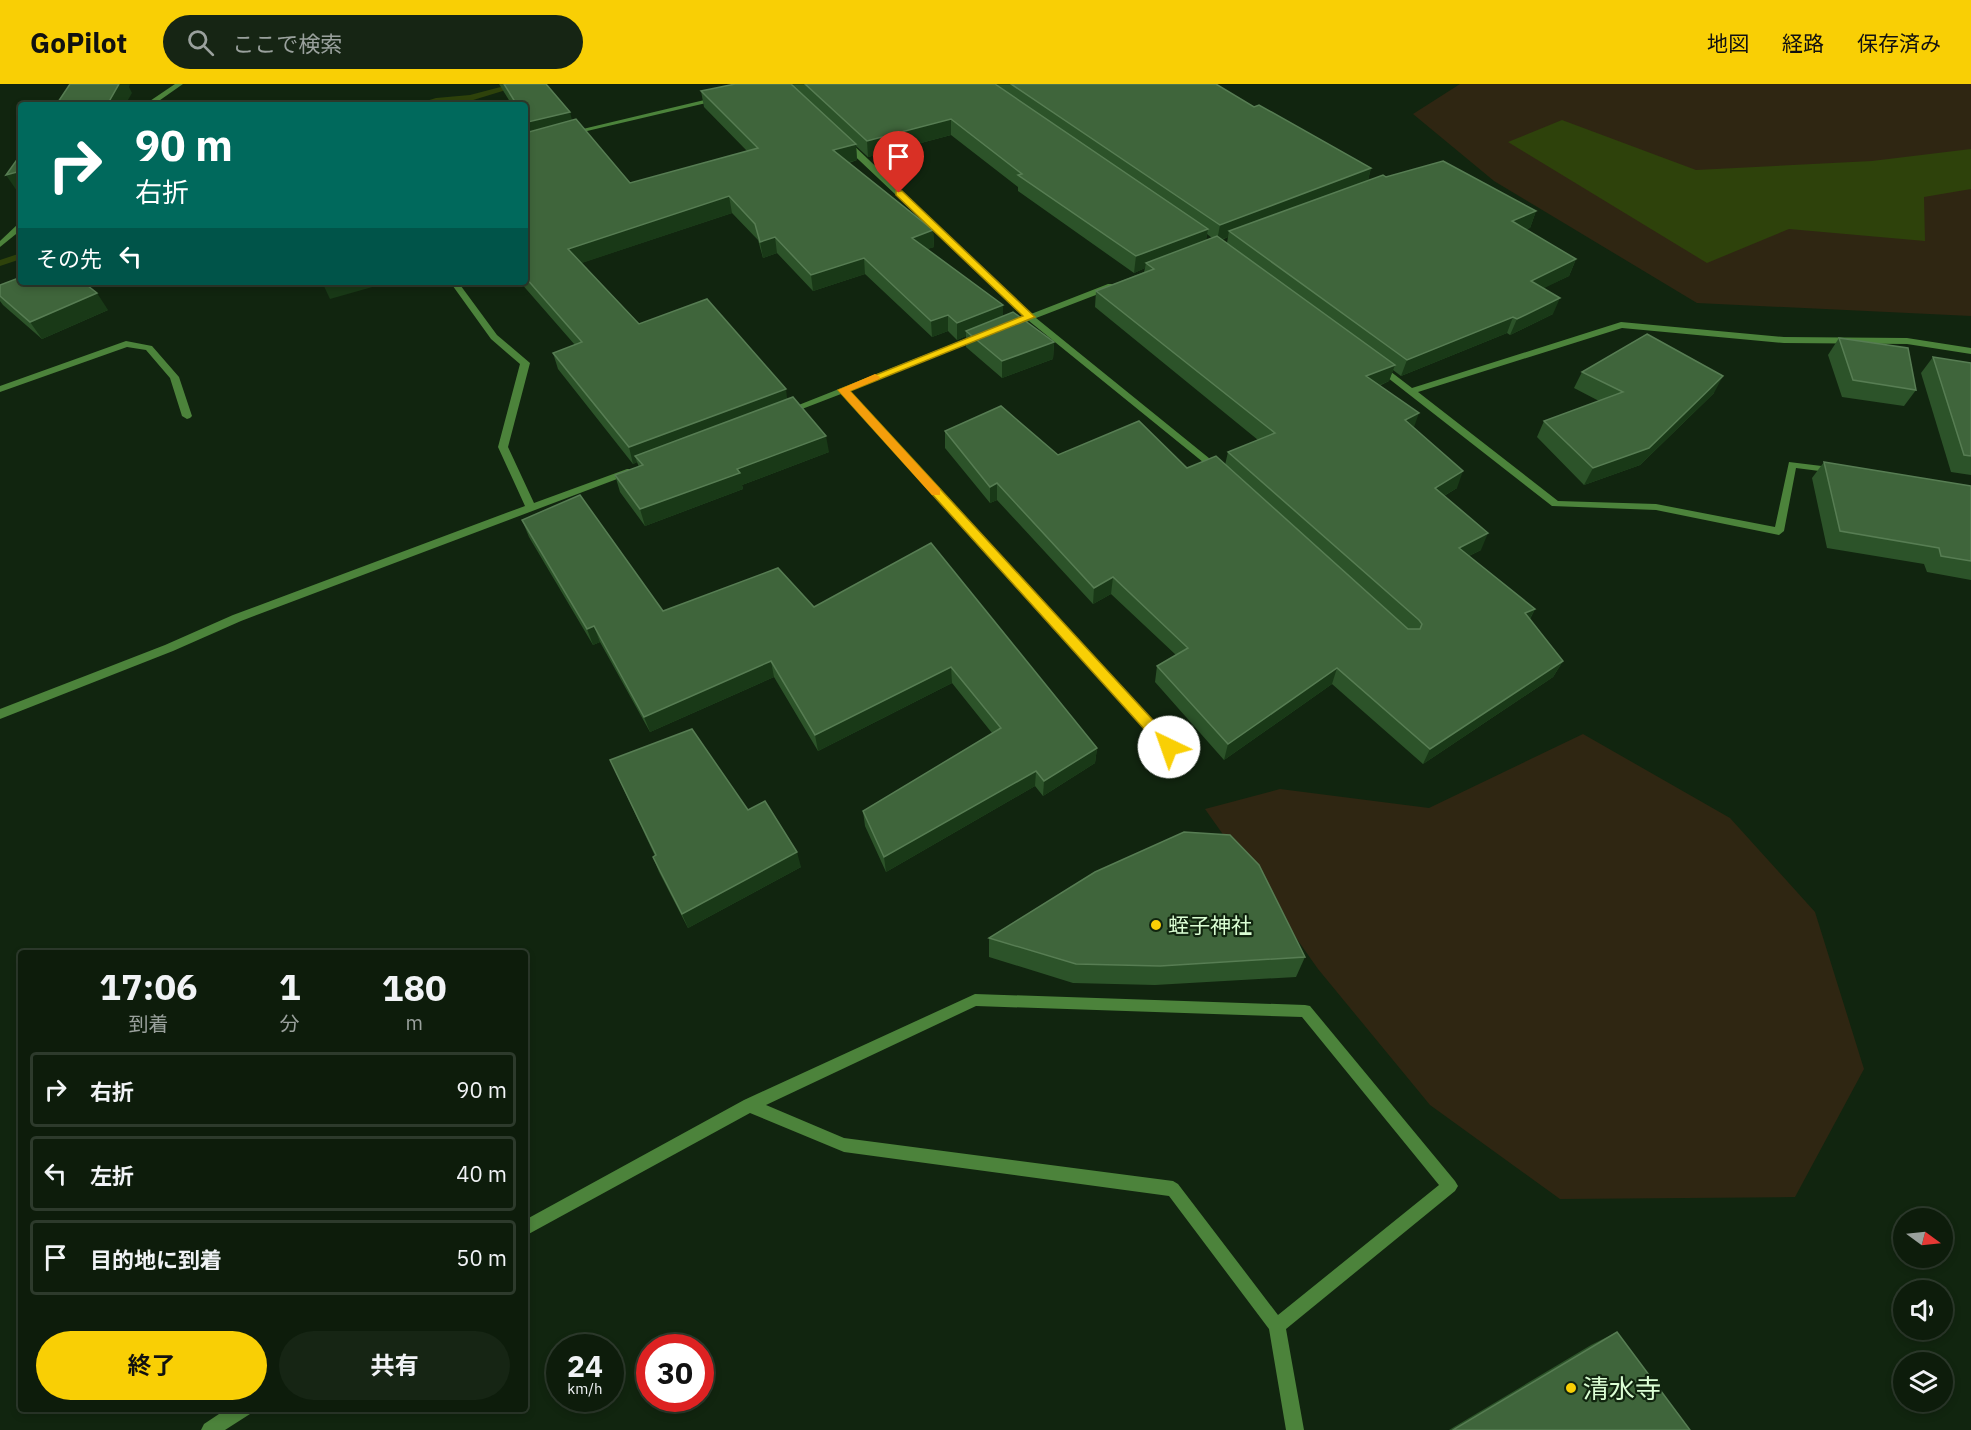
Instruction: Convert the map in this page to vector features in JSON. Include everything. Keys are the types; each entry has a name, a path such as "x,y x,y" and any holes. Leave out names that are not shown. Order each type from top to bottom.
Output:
{"street":[{"path":"153,102 180,84"},
{"path":"559,136 729,96"},
{"path":"835,133 1030,317 1225,476"},
{"path":"0,245 18,229"},
{"path":"997,330 1117,284"},
{"path":"456,285 494,337 525,363 503,447 531,508"},
{"path":"1412,391 1621,325 1784,340 1907,341 1971,351"},
{"path":"777,415 986,334"},
{"path":"0,389 126,344 149,348 174,377 187,416"},
{"path":"1375,363 1556,504 1656,507 1779,531 1792,464 1848,473"},
{"path":"843,390 1169,747"},
{"path":"0,714 169,648 237,618 644,466"},
{"path":"528,1226 749,1105 975,1000 1305,1011 1450,1186 1277,1326"},
{"path":"749,1105 844,1145 1173,1189 1277,1326 1295,1430"},
{"path":"210,1430 238,1412"}],"shaded area":[{"path":"1460,84 1971,84 1971,316 1697,303 1494,181 1413,114"},
{"path":"1562,120 1696,170 1872,161 1971,149 1971,189 1924,197 1925,241 1789,229 1707,263 1508,142"},
{"path":"1583,734 1730,818 1815,912 1864,1069 1795,1197 1560,1199 1430,1105 1318,969 1205,809 1280,789 1429,808"}],"building":[{"path":"70,84 119,84 109,102 58,102"},
{"path":"504,84 546,84 570,112 528,122 528,102 515,102"},
{"path":"735,84 791,84 856,144 833,150 933,230 912,238 1003,305 957,323 948,315 931,321 864,258 811,275 775,237 760,242 755,224 729,196 568,249 639,324 707,299 786,389 629,447 553,353 582,342 528,280 528,132 576,119 630,183 758,148 701,91"},
{"path":"805,84 995,84 1208,229 1136,256 1018,175 1022,174 951,119 867,141"},
{"path":"1011,84 1216,84 1254,107 1259,105 1371,168 1220,225"},
{"path":"18,158 18,172 6,175"},
{"path":"1443,161 1536,211 1512,221 1576,259 1531,281 1560,298 1517,319 1513,317 1407,360 1229,231 1383,175 1386,177"},
{"path":"1217,236 1395,365 1366,376 1419,413 1405,420 1463,471 1435,488 1488,533 1459,548 1535,609 1525,613 1563,661 1430,749 1337,668 1228,744 1157,666 1188,648 1113,577 1094,588 997,483 990,487 945,431 1001,406 1058,455 1139,421 1187,468 1216,456 1408,629 1420,629 1422,624 1419,620 1228,452 1275,433 1096,291 1154,269 1146,263"},
{"path":"18,278 18,285 87,285 97,293 30,322 0,296 0,285"},
{"path":"1013,312 1054,342 1002,361 966,331"},
{"path":"1647,334 1723,376 1649,448 1593,468 1544,421 1623,392 1582,372"},
{"path":"1839,338 1908,348 1916,390 1853,380"},
{"path":"1933,357 1971,363 1971,456 1964,455"},
{"path":"793,397 826,436 737,469 740,473 640,509 615,475 643,465 635,456"},
{"path":"1824,462 1971,486 1971,561 1941,556 1939,548 1840,531"},
{"path":"580,495 663,611 778,568 814,607 931,543 1097,748 1044,781 1036,771 884,857 863,811 1001,728 951,667 815,735 771,661 644,717 594,626 587,629 522,520"},
{"path":"692,729 748,810 765,801 797,852 682,914 653,857 656,855 610,760"},
{"name":"蛭子神社","path":"1184,832 1230,835 1259,865 1305,957 1160,966 1076,964 989,938 1095,872"},
{"name":"清水寺","path":"1617,1332 1690,1430 1453,1430"}],"waterway":[{"path":"431,102 470,98 522,84"},
{"path":"0,263 18,257"}],"slow traffic":[{"path":"875,377 843,390 936,492"}],"place":[{"name":"蛭子神社","path":"1156,925"},
{"name":"清水寺","path":"1571,1388"}],"route":[{"path":"899,193 1030,317 843,390 1169,747"}]}
